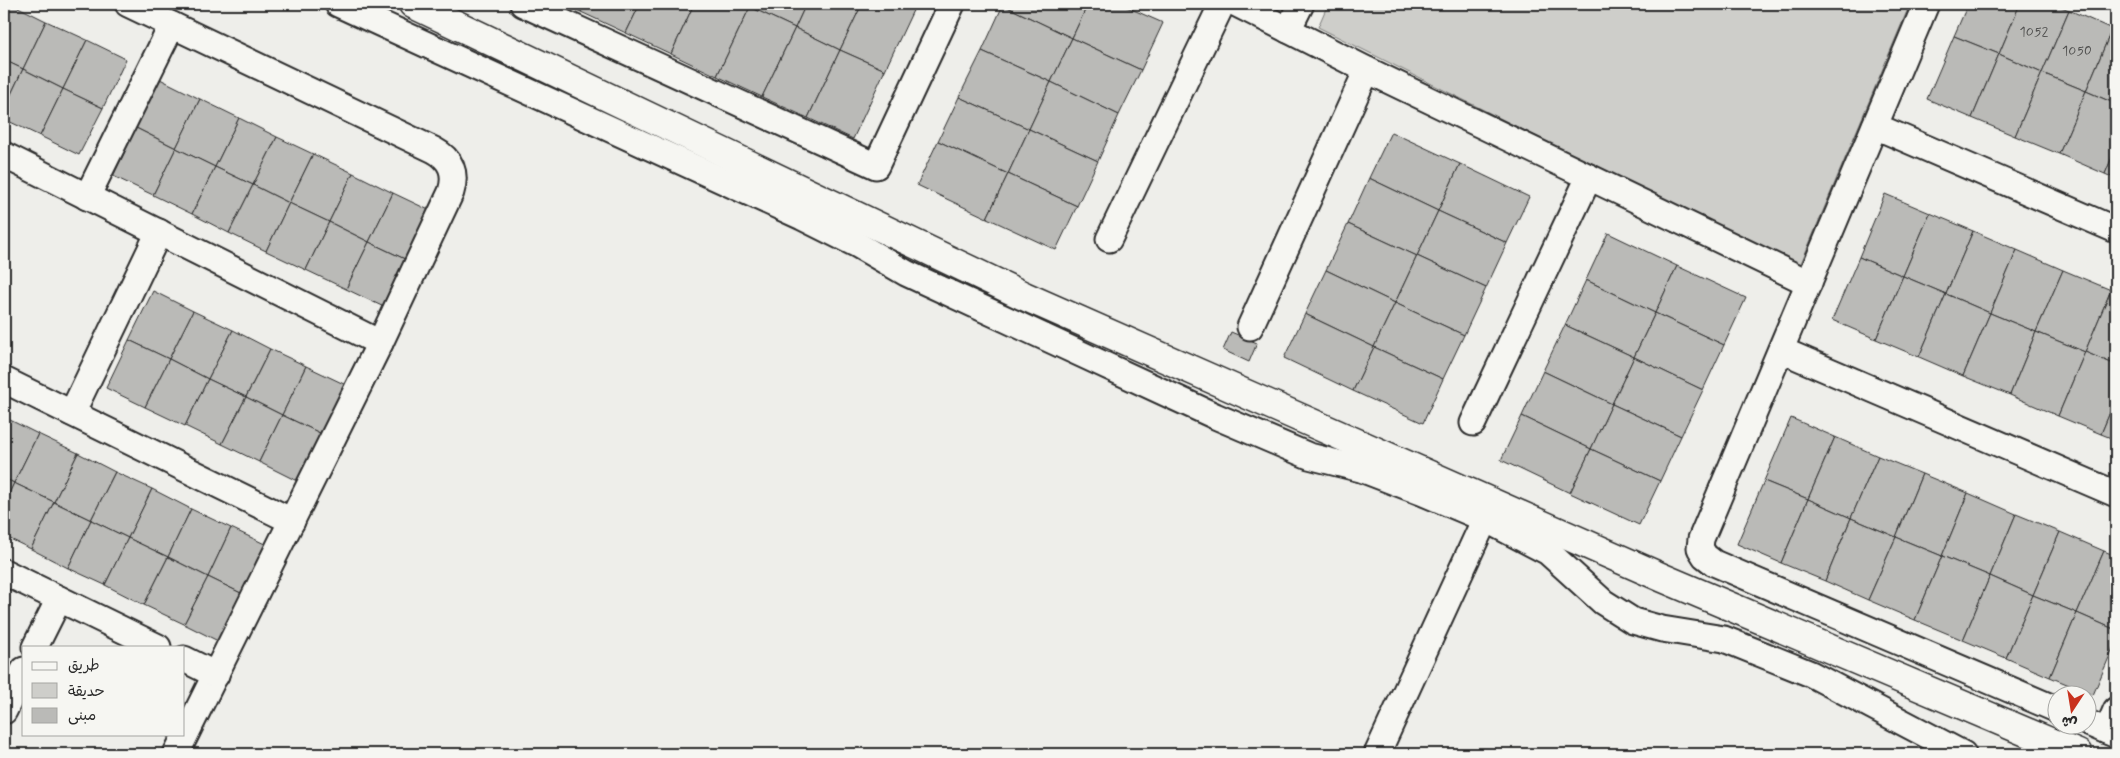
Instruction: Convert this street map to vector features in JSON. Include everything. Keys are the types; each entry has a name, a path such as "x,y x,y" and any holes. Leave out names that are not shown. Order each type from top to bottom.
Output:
{"street":[{"path":"128,4 434,150 447,160 454,175 451,192 380,343 176,754"},
{"path":"338,4 802,217 856,244 906,273 1215,416 1309,456 1361,469 1485,519 1548,552 1604,602 1633,621 1662,629 1724,639 1811,674 1949,751"},
{"path":"413,4 1024,296 1663,578 2078,754"},
{"path":"523,4 876,166 952,4"},
{"path":"1109,239 1222,4"},
{"path":"1237,4 1367,70 1809,283"},
{"path":"1288,30 1301,4"},
{"path":"1926,4 1701,539 1700,548 1704,556 1714,563 2048,706"},
{"path":"87,197 172,25"},
{"path":"1250,327 1367,70"},
{"path":"1875,126 2116,230"},
{"path":"4,155 380,343"},
{"path":"1473,423 1589,177"},
{"path":"72,413 159,232"},
{"path":"1781,350 2116,494"},
{"path":"4,380 292,521"},
{"path":"1377,754 1485,519"},
{"path":"4,572 156,646"},
{"path":"36,646 59,599"},
{"path":"185,660 216,675"},
{"path":"4,711 22,674"}],"green space":[{"path":"1328,4 1910,4 1799,268 1318,27"}],"building":[{"path":"5,4 12,4 46,21 23,69 4,60"},
{"path":"564,4 585,4 581,12"},
{"path":"585,4 640,4 626,33 581,12"},
{"path":"640,4 694,4 671,54 626,33"},
{"path":"694,4 743,4 750,7 717,76 671,54"},
{"path":"751,4 806,4 795,28 750,7"},
{"path":"806,4 862,4 840,50 795,28"},
{"path":"862,4 916,4 885,70 840,50"},
{"path":"1003,4 1088,4 1072,38"},
{"path":"1088,4 1120,4 1163,23 1141,70 1072,38"},
{"path":"1968,4 2020,4 1999,54 1954,36"},
{"path":"2020,4 2054,4 2069,10 2042,73 1999,54"},
{"path":"1003,5 1072,38 1051,82 982,51"},
{"path":"750,7 795,28 762,97 717,76"},
{"path":"2069,10 2112,29 2086,91 2042,73"},
{"path":"46,21 87,40 63,89 23,69"},
{"path":"795,28 840,50 808,118 762,97"},
{"path":"2112,29 2116,30 2116,104 2086,91"},
{"path":"1954,36 1999,54 1972,118 1927,99"},
{"path":"1072,38 1141,70 1119,115 1051,82"},
{"path":"87,40 126,59 103,108 63,89"},
{"path":"840,50 885,70 853,139 808,118"},
{"path":"982,51 1051,82 1029,129 959,97"},
{"path":"1999,54 2042,73 2015,136 1972,118"},
{"path":"4,60 23,69 4,109"},
{"path":"23,69 63,89 40,136 4,119 4,109"},
{"path":"2042,73 2086,91 2059,154 2015,136"},
{"path":"160,79 200,99 176,148 136,128"},
{"path":"1051,82 1119,115 1098,161 1029,129"},
{"path":"63,89 103,108 79,155 40,136"},
{"path":"2086,91 2116,104 2116,148 2105,174 2059,154"},
{"path":"959,97 1029,129 1008,174 938,141"},
{"path":"200,99 239,118 215,167 176,148"},
{"path":"239,118 277,137 253,185 215,167"},
{"path":"136,128 176,148 153,195 113,176"},
{"path":"1029,129 1098,161 1077,206 1008,174"},
{"path":"1391,132 1460,164 1438,211 1369,178"},
{"path":"277,137 313,154 289,203 253,185"},
{"path":"938,141 1008,174 987,218 917,185"},
{"path":"176,148 215,167 192,214 153,195"},
{"path":"2116,148 2116,179 2105,174"},
{"path":"313,154 353,173 329,222 289,203"},
{"path":"1460,164 1529,197 1507,243 1438,211"},
{"path":"215,167 253,185 229,233 192,214"},
{"path":"353,173 393,193 369,242 329,222"},
{"path":"1008,174 1077,206 1056,250 987,218"},
{"path":"1369,178 1438,211 1417,256 1348,224"},
{"path":"253,185 289,203 266,251 229,233"},
{"path":"393,193 433,212 409,261 369,242"},
{"path":"1885,194 1930,213 1903,276 1859,257"},
{"path":"289,203 329,222 306,270 266,251"},
{"path":"1438,211 1507,243 1486,288 1417,256"},
{"path":"1930,213 1973,231 1946,294 1903,276"},
{"path":"329,222 369,242 346,289 306,270"},
{"path":"1348,224 1417,256 1395,303 1326,270"},
{"path":"1973,231 2017,250 1990,313 1946,294"},
{"path":"1608,233 1677,266 1655,313 1586,280"},
{"path":"369,242 409,261 386,308 346,289"},
{"path":"2017,250 2063,270 2036,332 1990,313"},
{"path":"1417,256 1486,288 1464,335 1395,303"},
{"path":"1859,257 1903,276 1876,339 1832,320"},
{"path":"1677,266 1746,298 1724,345 1655,313"},
{"path":"1326,270 1395,303 1374,347 1305,314"},
{"path":"2063,270 2111,290 2085,352 2036,332"},
{"path":"1903,276 1946,294 1919,357 1876,339"},
{"path":"1586,280 1655,313 1634,357 1565,325"},
{"path":"2111,290 2116,292 2116,365 2085,352"},
{"path":"153,291 193,311 169,359 129,340"},
{"path":"1946,294 1990,313 1963,376 1919,357"},
{"path":"1395,303 1464,335 1443,379 1374,347"},
{"path":"193,311 233,330 208,379 169,359"},
{"path":"1655,313 1724,345 1703,390 1634,357"},
{"path":"1990,313 2036,332 2010,395 1963,376"},
{"path":"1305,314 1374,347 1353,391 1284,358"},
{"path":"1565,325 1634,357 1612,404 1543,371"},
{"path":"233,330 270,349 246,397 208,379"},
{"path":"1231,332 1257,343 1249,362 1223,350"},
{"path":"2036,332 2085,352 2058,416 2010,395"},
{"path":"129,340 169,359 145,407 106,388"},
{"path":"1374,347 1443,379 1423,423 1353,391"},
{"path":"270,349 306,366 282,415 246,397"},
{"path":"2085,352 2116,365 2116,398 2101,434 2058,416"},
{"path":"1634,357 1703,390 1681,436 1612,404"},
{"path":"169,359 208,379 185,426 145,407"},
{"path":"306,366 346,385 322,434 282,415"},
{"path":"1543,371 1612,404 1591,449 1522,416"},
{"path":"208,379 246,397 222,444 185,426"},
{"path":"246,397 282,415 259,462 222,444"},
{"path":"2116,398 2116,440 2101,434"},
{"path":"1612,404 1681,436 1660,481 1591,449"},
{"path":"282,415 322,434 299,482 259,462"},
{"path":"1522,416 1591,449 1570,493 1501,460"},
{"path":"4,417 38,434 14,483 4,478"},
{"path":"1791,418 1835,437 1808,499 1764,481"},
{"path":"38,434 78,453 54,502 14,483"},
{"path":"1835,437 1878,456 1851,518 1808,499"},
{"path":"1591,449 1660,481 1639,525 1570,493"},
{"path":"78,453 115,472 91,520 54,502"},
{"path":"1878,456 1922,474 1896,537 1851,518"},
{"path":"115,472 152,489 128,538 91,520"},
{"path":"1922,474 1968,493 1942,556 1896,537"},
{"path":"4,478 14,483 4,504"},
{"path":"1764,481 1808,499 1781,563 1737,544"},
{"path":"14,483 54,502 31,549 4,536 4,504"},
{"path":"152,489 191,509 168,557 128,538"},
{"path":"1968,493 2016,514 1990,576 1942,556"},
{"path":"1808,499 1851,518 1825,581 1781,563"},
{"path":"54,502 91,520 68,568 31,549"},
{"path":"191,509 231,528 208,577 168,557"},
{"path":"2016,514 2060,532 2033,595 1990,576"},
{"path":"1851,518 1896,537 1868,600 1825,581"},
{"path":"91,520 128,538 105,585 68,568"},
{"path":"231,528 271,547 247,596 208,577"},
{"path":"2060,532 2104,551 2077,613 2033,595"},
{"path":"1896,537 1942,556 1915,620 1868,600"},
{"path":"128,538 168,557 144,605 105,585"},
{"path":"2104,551 2116,556 2116,630 2077,613"},
{"path":"1942,556 1990,576 1963,640 1915,620"},
{"path":"168,557 208,577 184,624 144,605"},
{"path":"1990,576 2033,595 2006,658 1963,640"},
{"path":"208,577 247,596 224,644 184,624"},
{"path":"2033,595 2077,613 2050,677 2006,658"},
{"path":"2077,613 2116,630 2116,641 2097,686 2072,686 2050,677"}]}
